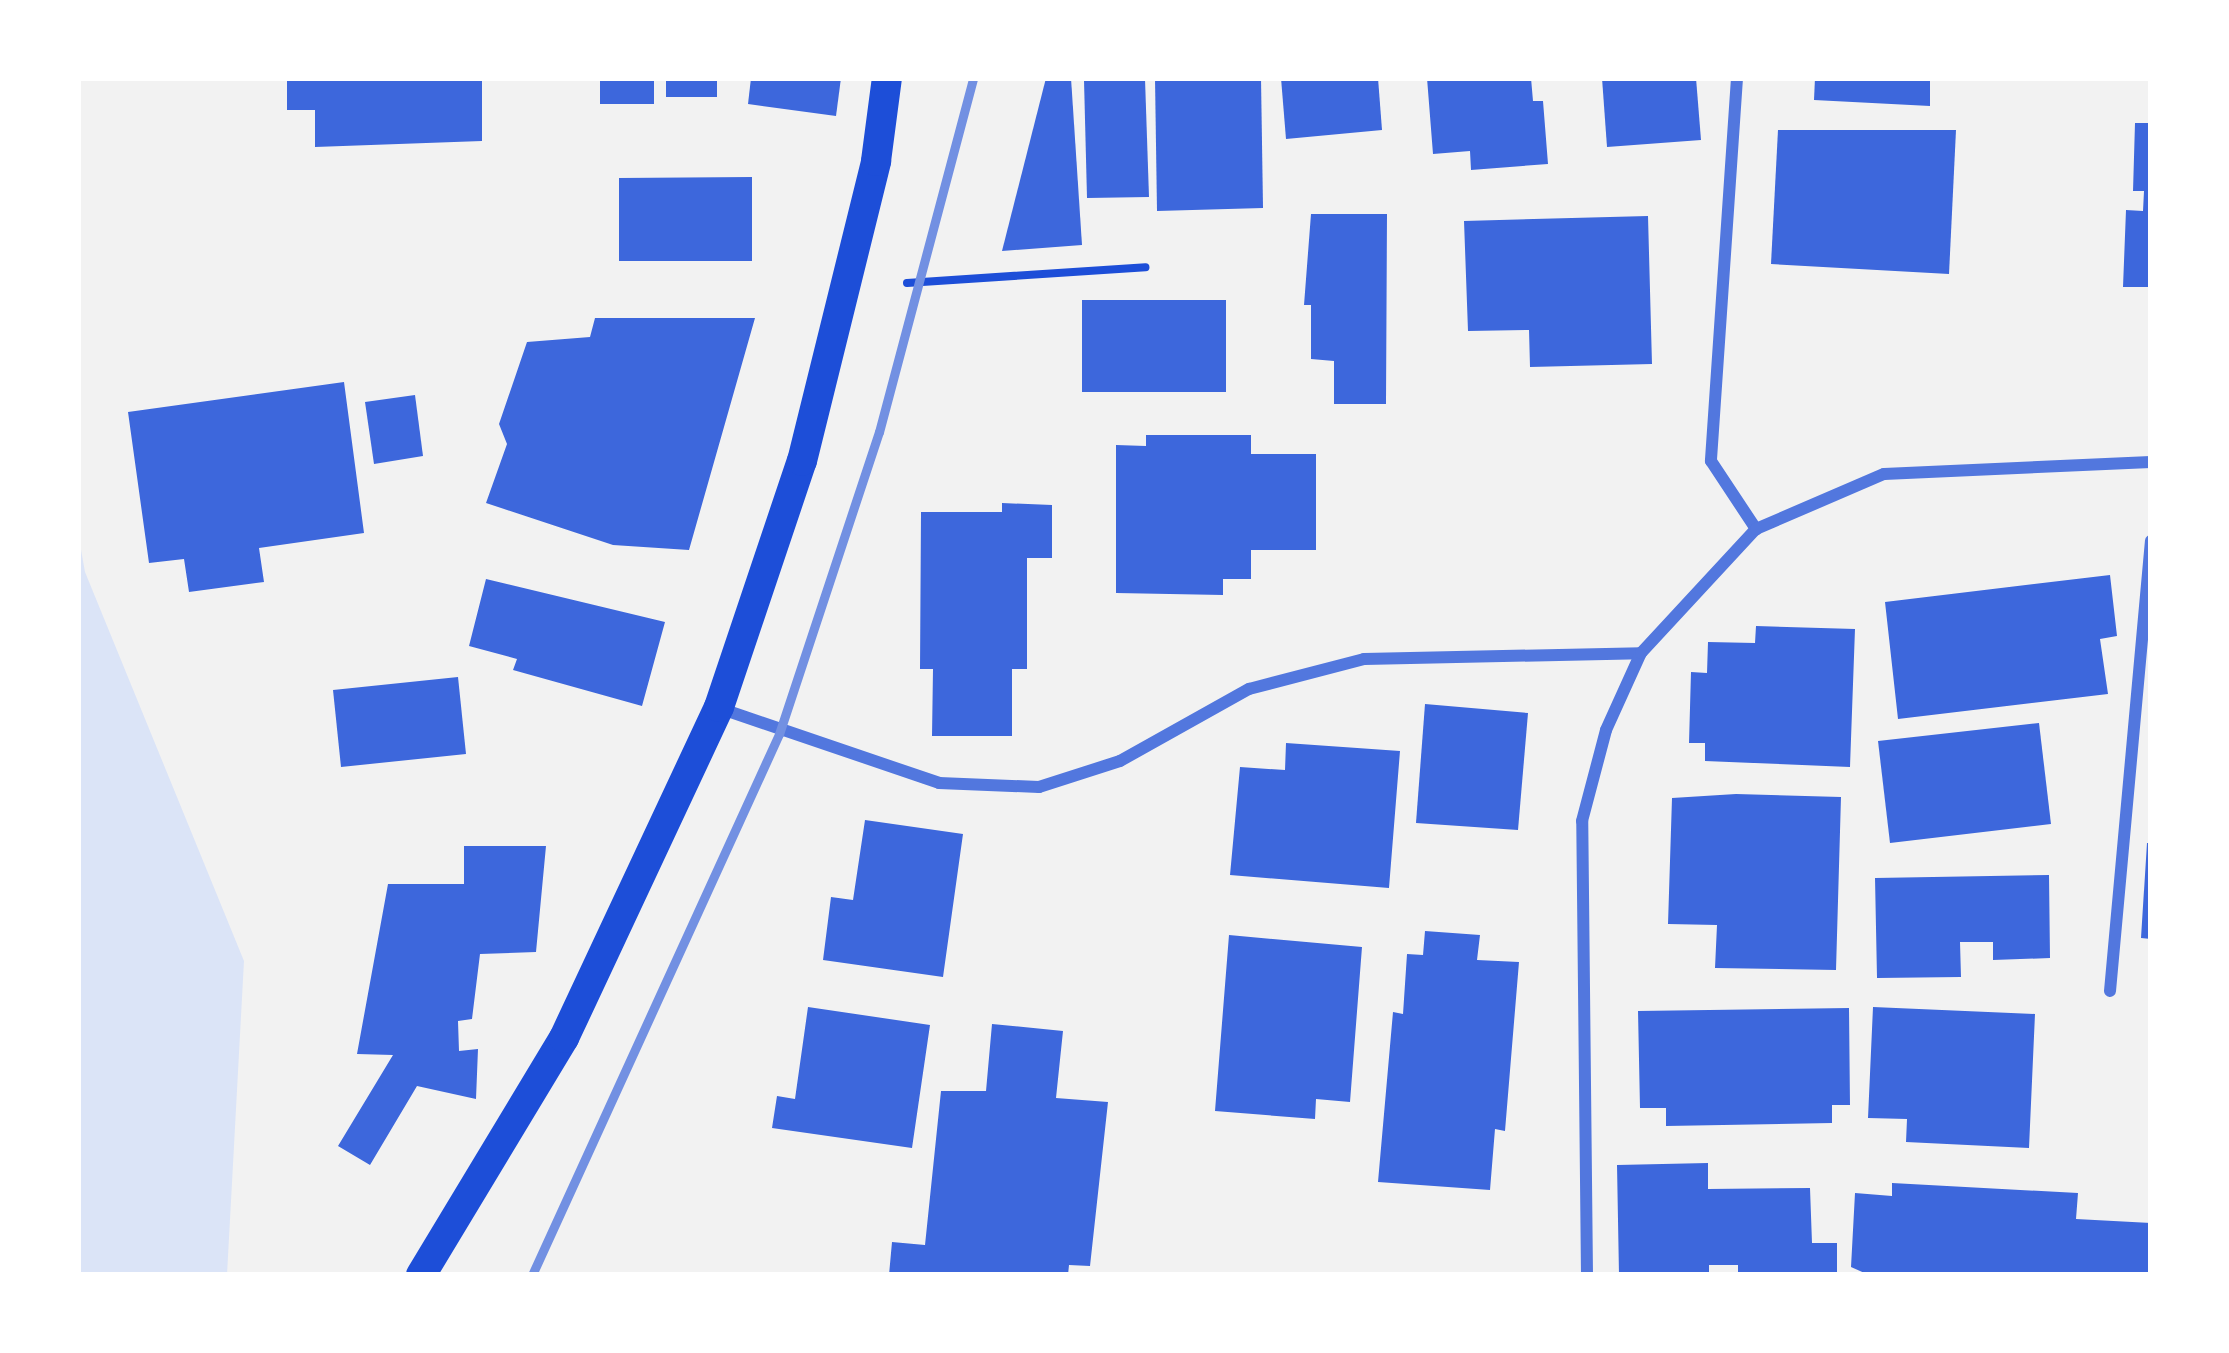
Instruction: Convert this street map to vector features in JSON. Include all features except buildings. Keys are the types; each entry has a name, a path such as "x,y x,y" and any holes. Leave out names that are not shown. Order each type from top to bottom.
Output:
{"main road":[{"path":"422,1275 564,1038 719,707 802,461 845,285 887,78"}],"street":[{"path":"1737,78 1711,461 1756,529"},
{"path":"1587,1275 1582,821 1606,730 1641,653 1756,529 1884,473 2151,462"},
{"path":"2110,991 2151,541"},
{"path":"719,707 779,734 939,783 1039,787 1120,761 1249,689 1364,659 1641,653"}],"path":[{"path":"845,285 1145,267"}],"shaded area":[{"path":"78,533 85,572 244,961 227,1275 78,1275"}],"railway":[{"path":"532,1275 779,734 879,432 973,78"}]}
